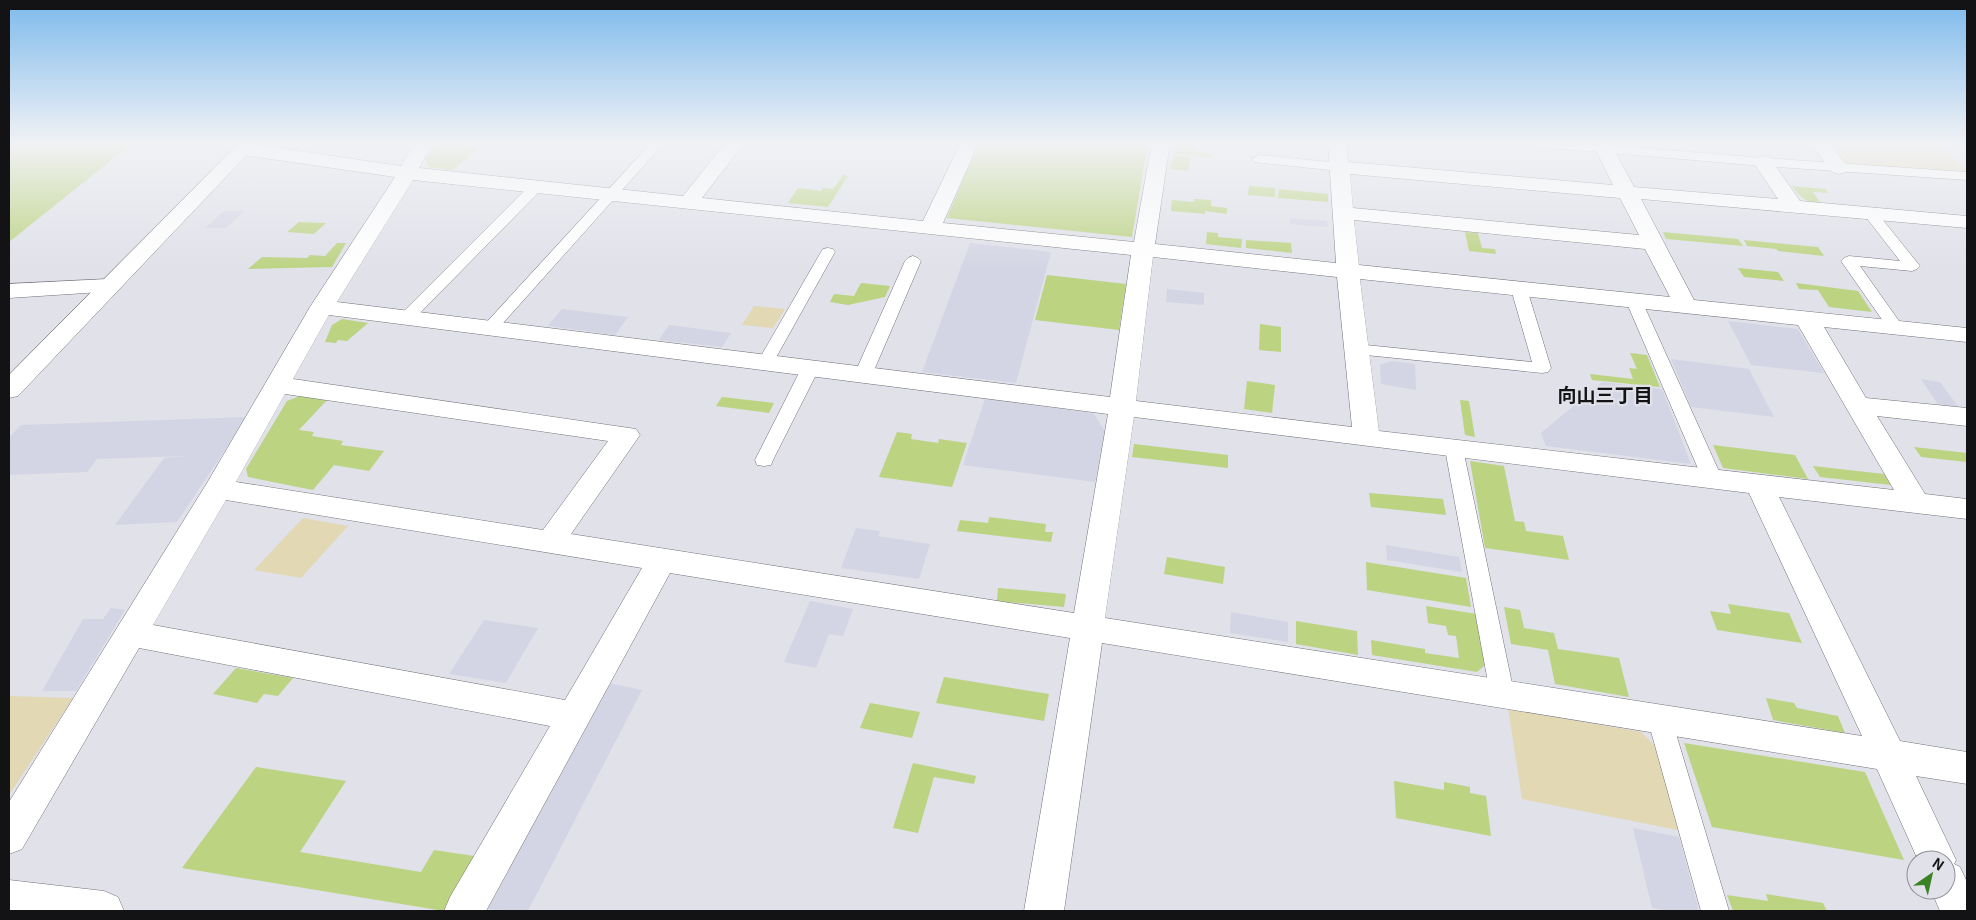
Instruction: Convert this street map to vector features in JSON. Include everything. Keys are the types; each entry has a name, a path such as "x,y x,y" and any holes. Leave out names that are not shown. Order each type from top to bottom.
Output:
{"street":[{"path":"9,390 208,185"},
{"path":"9,836 218,489 322,307 399,185"},
{"path":"517,185 1967,335"},
{"path":"688,203 702,185"},
{"path":"930,228 950,185"},
{"path":"1044,911 1122,407 1154,185"},
{"path":"1341,185 1348,271 1366,438"},
{"path":"1547,185 1792,205 1967,222"},
{"path":"1624,185 1686,306"},
{"path":"1778,185 1792,205"},
{"path":"1343,213 1654,243"},
{"path":"9,291 108,286"},
{"path":"322,307 1454,449 1712,478 1967,510"},
{"path":"1807,319 1916,503"},
{"path":"278,385 627,435 550,542"},
{"path":"1858,405 1967,417"},
{"path":"1759,484 1932,850"},
{"path":"218,489 1659,717 1967,768"},
{"path":"464,911 662,560"},
{"path":"130,634 573,716"},
{"path":"9,899 104,911"}],"lane":[{"path":"490,328 620,185"},
{"path":"408,317 536,187"},
{"path":"1869,212 1912,266 1849,261 1896,328"},
{"path":"765,363 828,252"},
{"path":"863,375 913,261"},
{"path":"1356,349 1542,368 1519,289"},
{"path":"1634,301 1712,478"},
{"path":"764,460 810,368"},
{"path":"1454,449 1502,693"},
{"path":"1659,717 1715,911"}],"shaded area":[{"path":"224,211 244,211 226,228 205,228"},
{"path":"1290,218 1327,221 1328,227 1290,224"},
{"path":"970,243 1051,252 1016,383 922,372"},
{"path":"1167,289 1204,293 1204,305 1166,302"},
{"path":"562,309 628,317 615,335 548,326"},
{"path":"1728,321 1798,329 1824,373 1751,365"},
{"path":"669,325 731,333 722,347 659,340"},
{"path":"1671,359 1749,369 1774,417 1691,407"},
{"path":"1392,361 1415,364 1416,390 1381,384 1380,365"},
{"path":"1921,379 1940,382 1959,408 1939,406"},
{"path":"1602,382 1662,389 1691,464 1546,446 1541,433"},
{"path":"985,399 1093,413 1105,431 1095,482 963,465"},
{"path":"247,417 177,522 115,525 164,458 187,456 97,459 87,472 9,475 9,438 21,425"},
{"path":"856,528 880,531 878,536 930,544 919,579 841,568"},
{"path":"1386,545 1459,557 1462,572 1387,560"},
{"path":"810,601 853,609 843,636 829,634 816,668 784,662"},
{"path":"111,608 125,610 76,691 42,691 83,619 103,619"},
{"path":"1231,612 1288,622 1288,642 1230,633"},
{"path":"484,620 538,628 506,683 449,674"},
{"path":"608,683 642,690 528,911 483,909"},
{"path":"1633,828 1679,837 1699,911 1670,911 1652,908"}],"green space":[{"path":"9,185 80,185 9,242"},
{"path":"836,185 842,185 828,207 788,203 798,188 821,191 823,188 833,189"},
{"path":"961,185 1141,185 1132,237 947,218"},
{"path":"1249,186 1275,188 1275,197 1248,195"},
{"path":"1792,186 1825,189 1828,193 1813,192 1821,204 1804,199"},
{"path":"1279,189 1328,194 1328,202 1278,198"},
{"path":"1195,199 1211,200 1211,206 1227,208 1227,214 1205,211 1205,214 1171,211 1172,200 1194,202"},
{"path":"299,222 326,223 314,234 287,232"},
{"path":"1207,232 1218,233 1218,237 1242,239 1241,248 1206,244"},
{"path":"1465,232 1478,233 1482,248 1495,249 1496,254 1469,251"},
{"path":"1663,232 1738,239 1743,246 1666,239"},
{"path":"1246,240 1291,243 1292,253 1246,248"},
{"path":"1744,240 1818,247 1824,256 1747,246"},
{"path":"337,243 346,243 332,267 248,269 262,257 307,258 310,255 325,256"},
{"path":"1738,268 1778,272 1784,281 1744,277"},
{"path":"1047,275 1126,284 1119,330 1035,320"},
{"path":"861,283 890,286 885,297 848,305 830,302 834,294 854,296"},
{"path":"1796,283 1858,291 1872,312 1829,307 1818,290 1799,289"},
{"path":"342,319 368,323 347,341 325,342 332,325"},
{"path":"1260,324 1281,327 1281,352 1259,350"},
{"path":"1630,353 1647,355 1660,387 1592,380 1590,374 1633,379 1629,368 1637,369"},
{"path":"1247,381 1275,385 1272,413 1244,409"},
{"path":"302,395 327,400 299,430 314,432 312,436 343,441 341,445 384,451 369,471 334,465 313,490 248,477 246,469 287,401"},
{"path":"722,397 774,403 769,413 716,406"},
{"path":"1460,400 1469,401 1475,437 1465,435"},
{"path":"897,432 912,434 911,439 938,443 939,439 967,443 952,487 879,477"},
{"path":"1134,444 1228,455 1228,468 1132,457"},
{"path":"1713,445 1795,455 1808,479 1723,468"},
{"path":"1914,447 1967,453 1967,462 1921,457"},
{"path":"1470,461 1504,466 1515,521 1524,522 1526,531 1563,536 1569,560 1485,548"},
{"path":"1813,466 1884,474 1891,485 1820,477"},
{"path":"1369,493 1443,499 1446,515 1371,507"},
{"path":"989,517 1046,524 1045,532 1053,532 1051,542 957,531 960,520 988,523"},
{"path":"1167,557 1225,567 1223,584 1164,574"},
{"path":"1366,562 1466,578 1471,607 1367,590"},
{"path":"998,588 1066,594 1064,607 997,601"},
{"path":"1728,604 1789,613 1802,643 1717,630 1710,611 1731,614"},
{"path":"1426,606 1477,614 1485,665 1477,672 1372,655 1371,640 1425,649 1425,653 1459,658 1456,636 1448,635 1446,626 1428,623"},
{"path":"1504,607 1520,610 1524,628 1554,633 1558,649 1619,658 1629,697 1555,684 1548,650 1511,644"},
{"path":"1296,621 1357,631 1358,655 1296,644"},
{"path":"236,668 293,678 278,696 264,694 257,703 213,694"},
{"path":"944,677 1049,694 1044,721 936,703"},
{"path":"1766,698 1794,703 1797,708 1838,716 1845,733 1773,720"},
{"path":"870,703 920,712 912,738 860,728"},
{"path":"1684,743 1865,772 1904,860 1712,827"},
{"path":"913,763 976,776 974,784 934,777 918,833 893,828"},
{"path":"256,767 346,781 300,852 421,872 434,850 474,856 444,911 182,868"},
{"path":"1394,781 1444,790 1444,782 1470,787 1470,793 1486,796 1491,836 1396,818"},
{"path":"1766,894 1823,903 1827,911 1733,911 1727,895 1768,901"}],"sand":[{"path":"754,306 785,309 773,328 742,325"},
{"path":"303,518 348,526 301,578 254,570"},
{"path":"9,696 73,698 9,795"},
{"path":"1508,708 1641,732 1657,748 1678,830 1522,799"}],"district":[{"name":"向山三丁目","path":"1605,393"}]}
